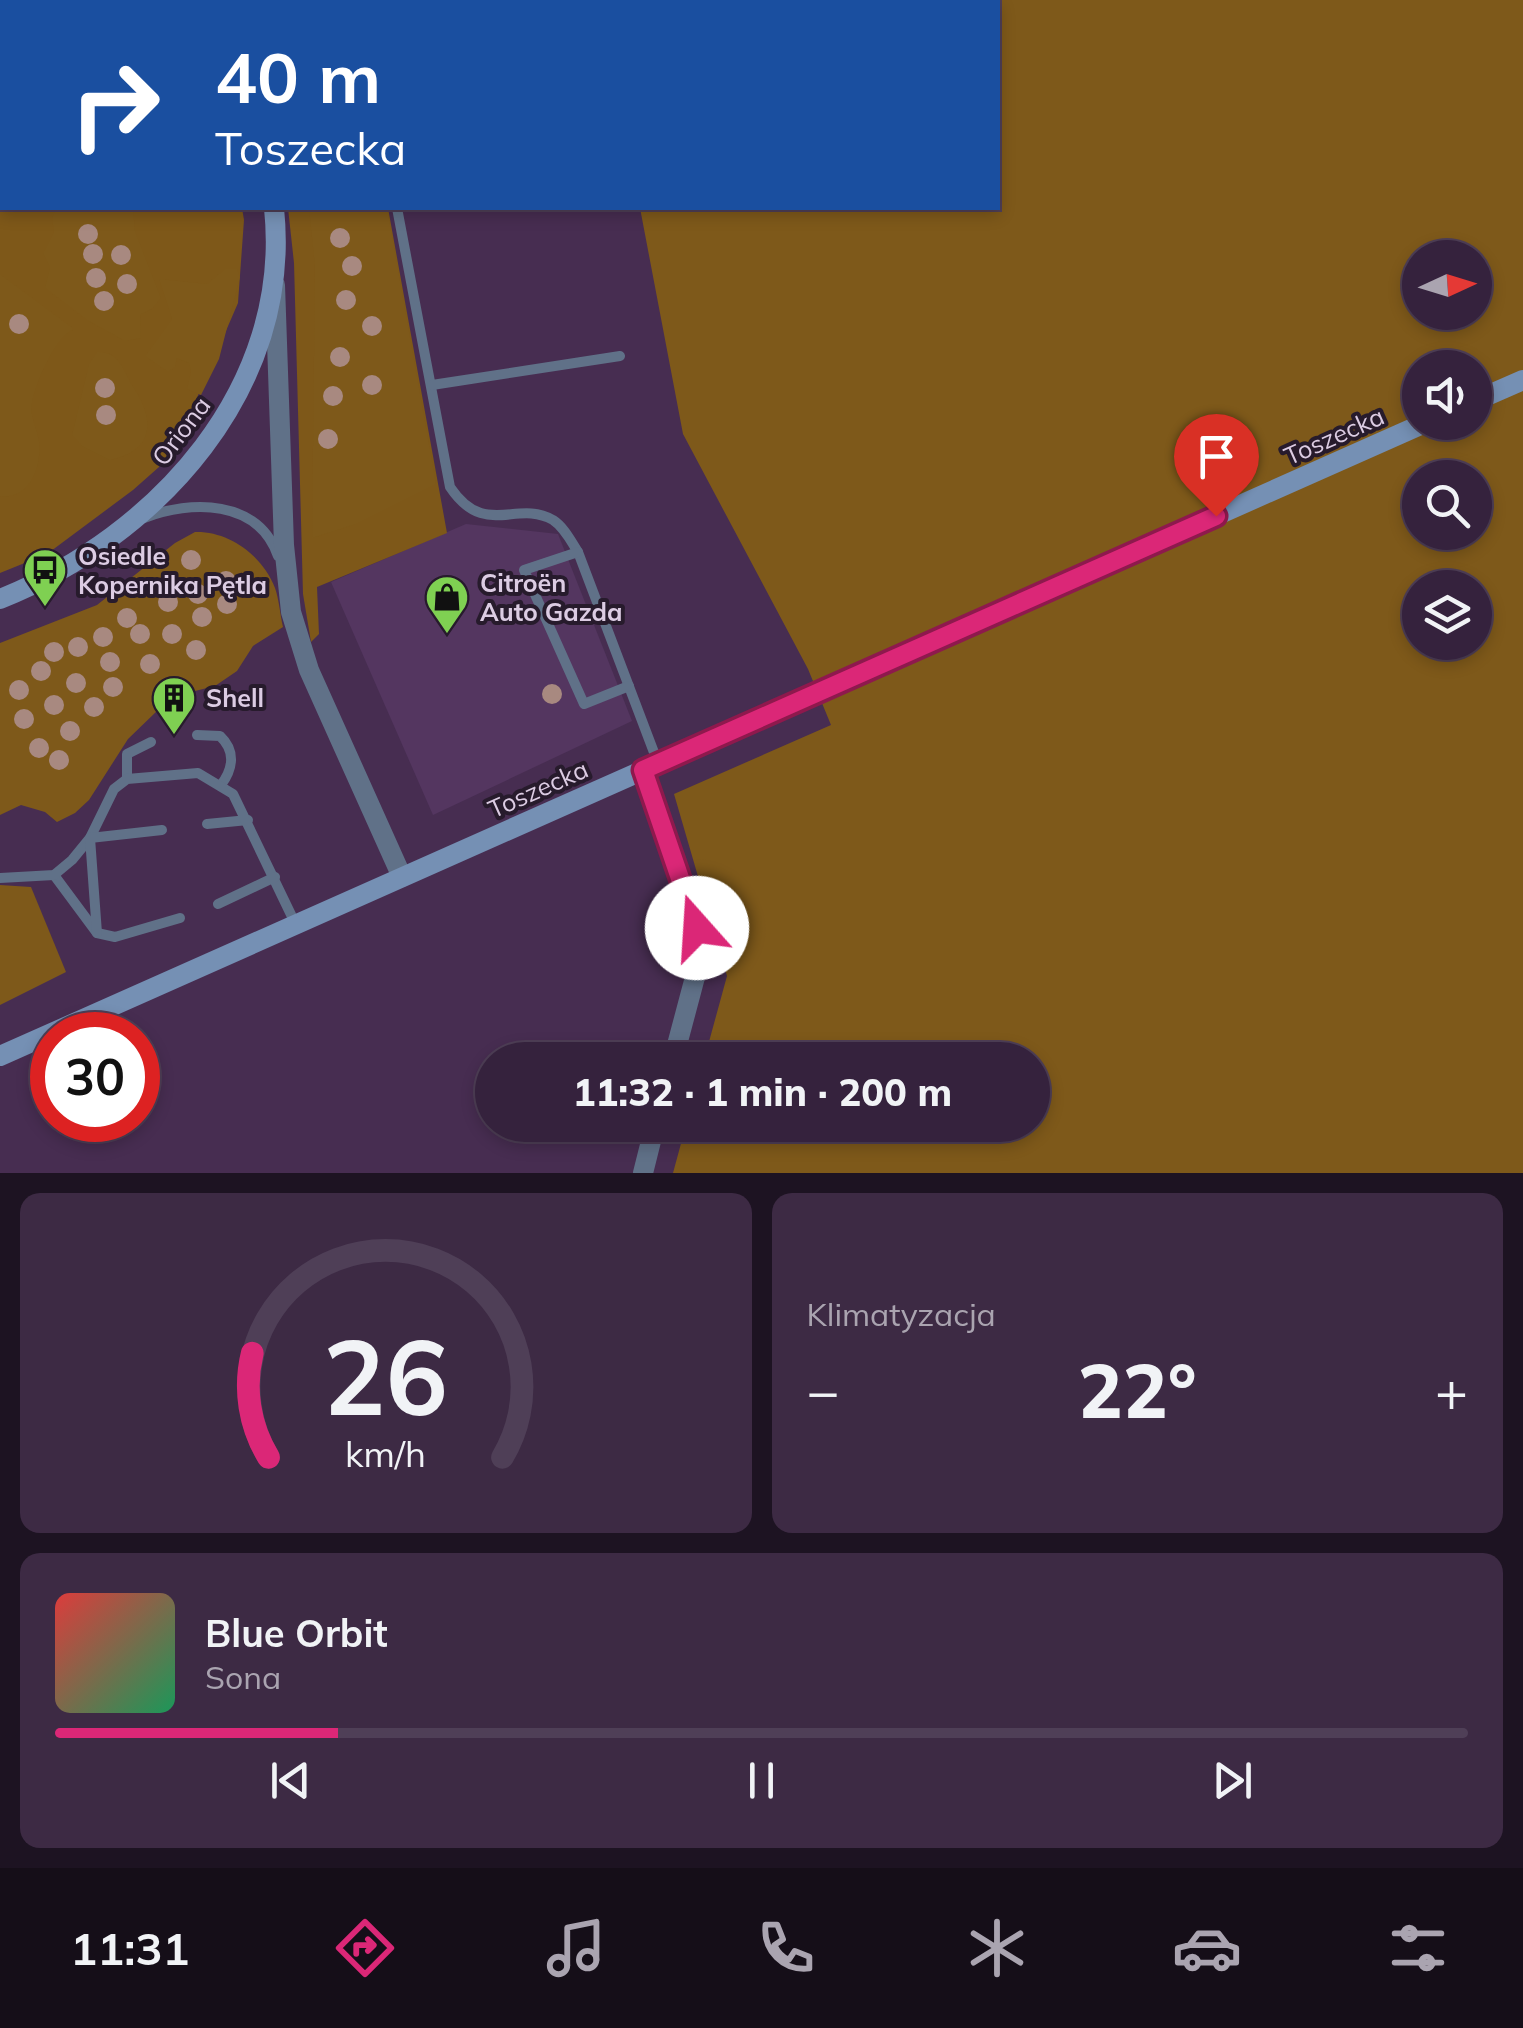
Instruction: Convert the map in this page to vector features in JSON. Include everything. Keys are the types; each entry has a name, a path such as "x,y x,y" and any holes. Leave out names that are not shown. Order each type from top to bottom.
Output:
{"main road":[{"name":"Oriona","path":"0,599 55,574 129,524 174,484 224,420 255,356 267,318 274,273 274,210"},
{"path":"1492,394 1523,380"},
{"name":"Toszecka","path":"0,1056 1402,433"}],"street":[{"path":"274,273 287,584 298,640 402,878"},
{"path":"650,766 703,947 678,1042"},
{"path":"642,1173 650,1142"}],"lane":[{"path":"397,210 450,486 469,508 489,516 542,516 553,520 578,552 629,686 650,766"},
{"path":"432,384 620,356"},
{"path":"129,524 168,509 195,505 222,508 248,519 267,534 287,584"},
{"path":"578,552 524,570 584,704 629,686"},
{"path":"197,736 220,736 227,743 232,764 222,785"},
{"path":"126,779 127,754 152,742"},
{"path":"0,878 54,875 90,838 114,789 126,779 198,773 233,794 296,926"},
{"path":"207,824 248,820"},
{"path":"90,838 162,830"},
{"path":"90,838 97,933"},
{"path":"54,875 97,933 114,937 180,918"},
{"path":"218,904 275,878"}],"shaded area":[{"path":"1000,0 1523,0 1523,1173 673,1173 681,1142 1050,1142 1050,1042 709,1042 727,976 674,794 831,725 808,669 683,434 640,210 1000,210"},
{"path":"0,210 242,210 238,303 177,444 133,490 47,554 0,573"},
{"path":"55,210 133,210 135,231 161,298 140,315 141,338 125,341 87,320 45,288 50,268 43,253 54,232"},
{"path":"288,210 388,210 447,533 317,587 319,634 311,642 303,594 294,263"},
{"path":"309,210 387,210 436,484 356,524 312,538 315,267"},
{"path":"225,269 237,269 240,277 219,359 201,395 187,389 189,363 177,358 175,367 168,372 145,356 172,319 159,279 207,284"},
{"path":"0,274 74,329 53,350 34,394 32,412 39,452 36,472 26,488 10,496 0,496"},
{"path":"97,352 111,355 121,364 146,412 142,442 135,450 110,460 82,446 72,435 89,364"},
{"path":"466,524 558,534 632,721 433,815 331,582"},
{"path":"195,532 232,541 262,565 275,588 283,627 253,646 237,671 215,686 187,693 157,711 128,739 89,800 75,813 57,822 45,812 21,805 0,815 0,643 97,605 175,543"},
{"path":"0,885 31,887 66,972 0,1005"}],"place":[{"name":"Osiedle Kopernika Pętla","path":"45,608"},
{"name":"Citroën Auto Gazda","path":"447,635"},
{"name":"Shell","path":"174,736"}],"route":[{"path":"697,928 643,770 1216,516"}]}
